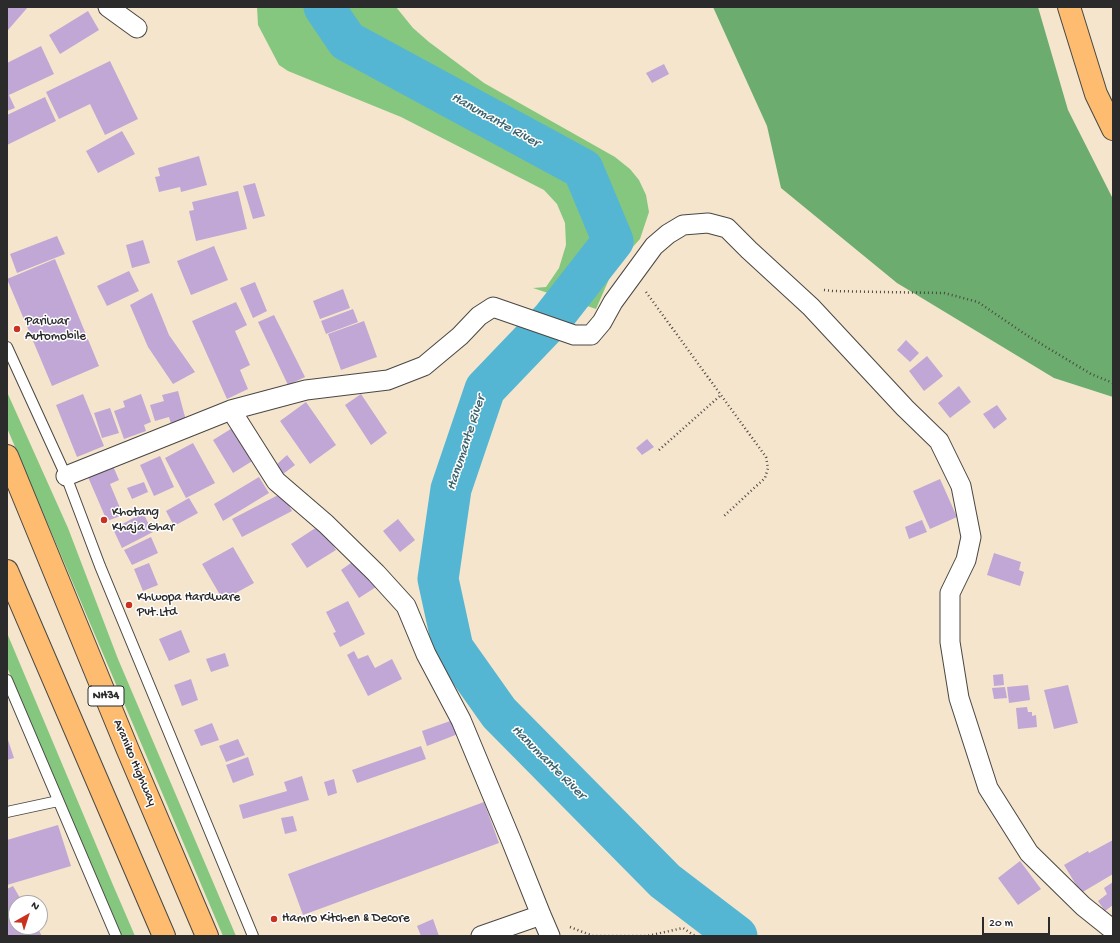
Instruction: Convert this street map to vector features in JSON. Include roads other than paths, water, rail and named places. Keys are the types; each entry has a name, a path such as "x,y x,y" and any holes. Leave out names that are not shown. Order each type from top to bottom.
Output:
{"main road":[{"path":"1069,7 1096,94 1113,129"},
{"name":"Araniko Highway","path":"7,456 127,748 207,936"},
{"path":"7,571 164,936"}],"street":[{"path":"108,7 137,28"},
{"path":"66,476 230,410 306,390 388,380 424,366 460,336 479,316 493,307 574,335 591,335 602,322 613,302 654,246 668,234 683,225 708,223 727,228 811,308 905,408 940,441 961,486 971,537 966,560 950,593 950,642 959,698 988,788 1029,853 1083,906 1113,930"},
{"path":"230,410 276,481 326,524 376,573 406,606 426,654 461,720 511,840 540,915 550,936"},
{"path":"480,936 540,915"}],"lane":[{"path":"7,347 66,476 100,566 253,936"},
{"path":"7,680 116,936"},
{"path":"7,812 58,801"}],"waterway":[{"name":"Hanumante River","path":"324,7 347,41 583,169 613,241 552,319 485,389 451,489 438,579 453,648 499,713 665,881 737,936"}],"place":[{"name":"Pariwar Automobile","path":"17,329"},
{"name":"Khotang Khaja Ghar","path":"104,520"},
{"name":"Khwopa Hardware Pvt.Ltd","path":"129,605"},
{"name":"Hamro Kitchen & Decore","path":"274,919"}]}
